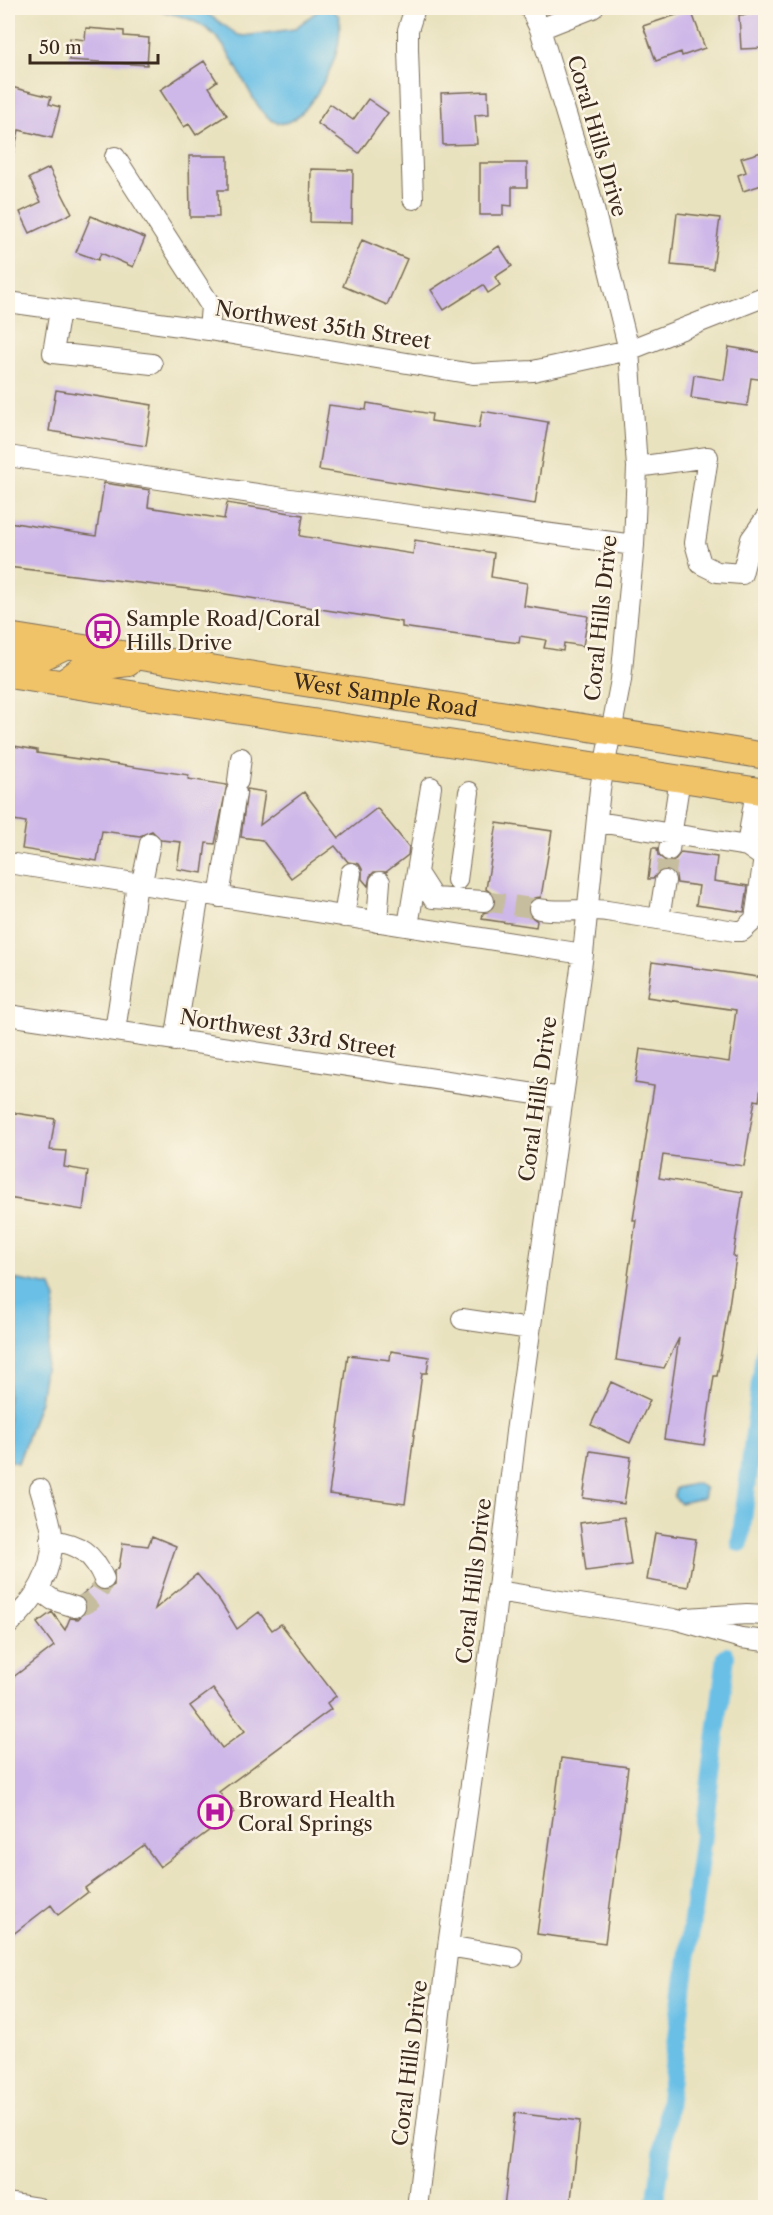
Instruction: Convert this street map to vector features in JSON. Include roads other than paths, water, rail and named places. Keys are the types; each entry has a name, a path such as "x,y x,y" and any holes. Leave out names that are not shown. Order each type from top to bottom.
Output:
{"main road":[{"name":"West Sample Road","path":"8,636 612,729 634,735 765,756"},
{"path":"8,657 36,660 67,645"},
{"path":"63,683 82,669 161,660"},
{"name":"West Sample Road","path":"8,675 761,791"}],"street":[{"path":"413,199 408,30 415,8"},
{"name":"Coral Hills Drive","path":"417,2208 448,1946 497,1591 530,1329 583,954 604,767 621,681 634,545 637,467 629,350 590,193 540,29 530,8"},
{"path":"540,29 593,8"},
{"path":"115,157 211,306 209,330"},
{"name":"Northwest 35th Street","path":"8,302 209,330 473,374 533,371 629,350 765,296"},
{"path":"60,310 53,353 152,364"},
{"path":"8,456 290,499 634,545"},
{"path":"637,467 708,457 695,543 701,564 717,572 742,574 751,539 765,518"},
{"path":"219,897 241,758"},
{"path":"670,843 680,778"},
{"path":"415,927 417,873 430,787"},
{"path":"747,846 761,791"},
{"path":"457,880 468,792"},
{"path":"541,909 566,913 588,908 735,931 750,926 755,919 763,857 747,846 670,843 598,822"},
{"path":"115,1032 136,884 143,877 150,843"},
{"path":"8,863 583,954"},
{"path":"344,916 351,873"},
{"path":"417,873 433,898"},
{"path":"659,919 665,881"},
{"path":"376,922 380,882"},
{"path":"175,1041 199,894"},
{"path":"433,898 477,902 464,935"},
{"path":"415,927 433,898"},
{"name":"Northwest 33rd Street","path":"8,1015 562,1098"},
{"path":"462,1319 530,1329"},
{"path":"8,1625 39,1590 47,1572 51,1540 40,1489"},
{"path":"51,1540 76,1545 90,1553 104,1579"},
{"path":"39,1590 53,1600 75,1607"},
{"path":"497,1591 674,1619 741,1638 765,1641"},
{"path":"674,1619 765,1615"},
{"path":"448,1946 513,1957"},
{"path":"8,2203 39,2208"}],"water":[{"path":"148,8 199,8 238,35 244,36 294,29 320,9 330,8 339,16 338,47 332,66 317,93 299,115 285,123 272,120 261,110 230,55 211,32 186,18"},
{"path":"8,1278 51,1286 56,1299 40,1401 18,1463 8,1460"},
{"path":"698,1483 705,1489 703,1498 680,1503 674,1497 676,1488"}],"waterway":[{"path":"740,1543 766,1338"},
{"path":"655,2208 726,1656"}],"tunnel":[{"path":"665,881 669,850"},
{"path":"484,901 539,909"},
{"path":"75,1607 86,1604 94,1598 104,1579"}],"place":[{"name":"Sample Road/Coral Hills Drive","path":"103,631"},
{"name":"Broward Health Coral Springs","path":"215,1812"}]}
